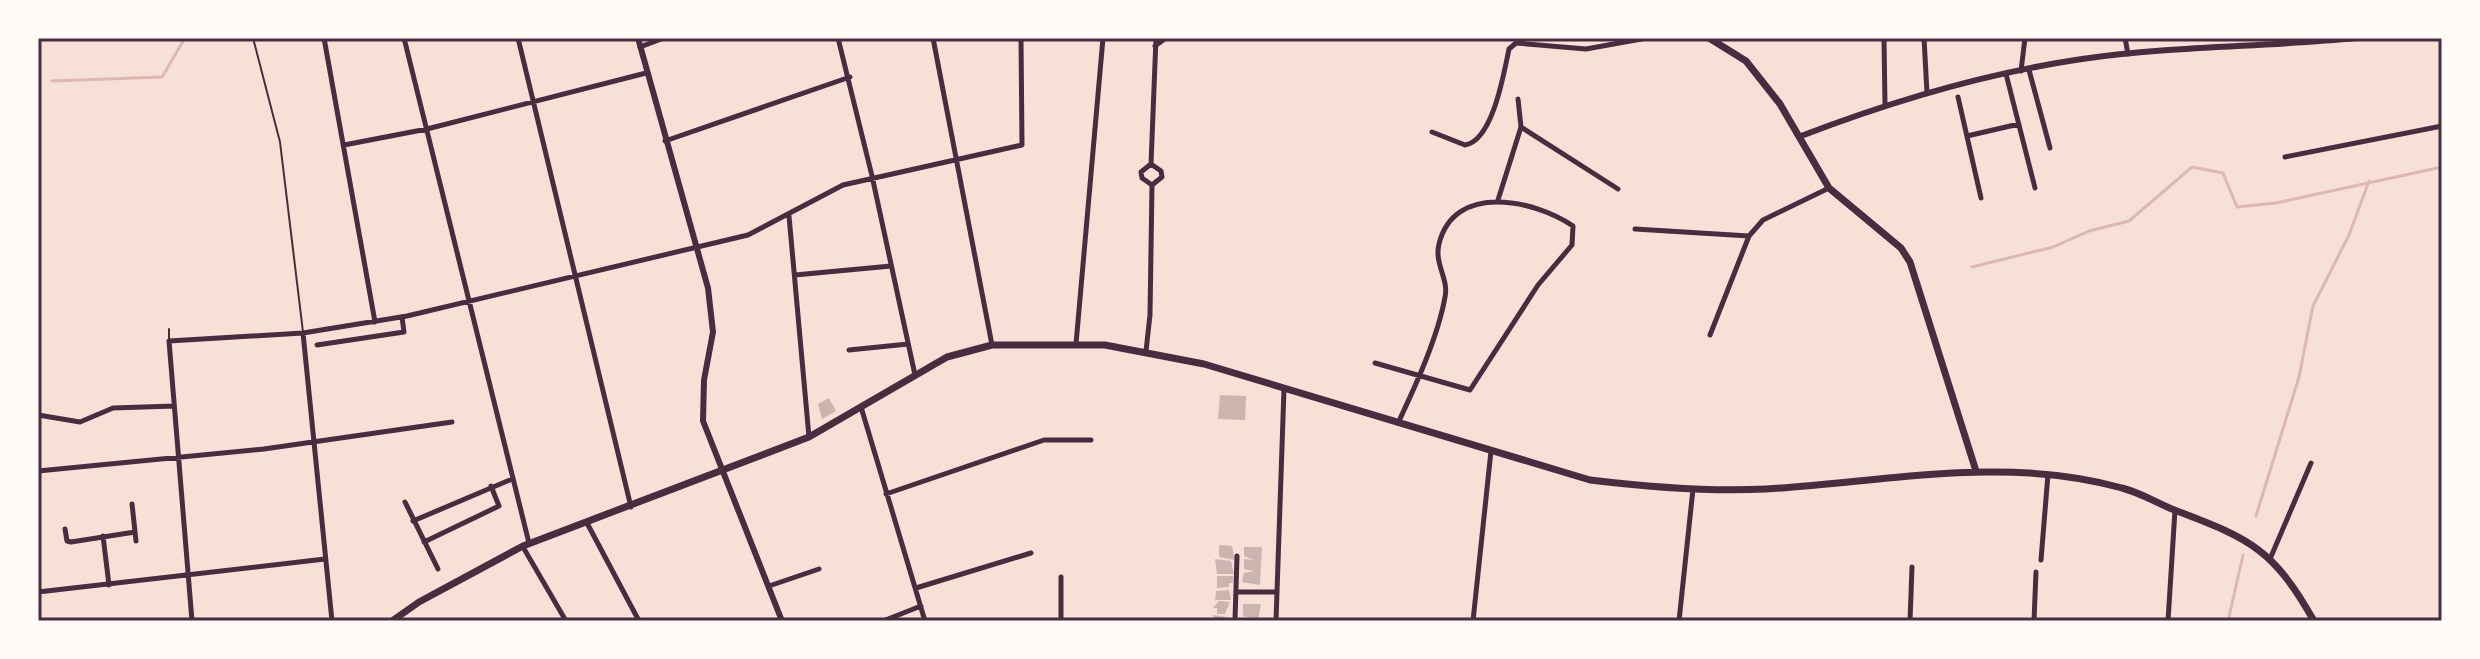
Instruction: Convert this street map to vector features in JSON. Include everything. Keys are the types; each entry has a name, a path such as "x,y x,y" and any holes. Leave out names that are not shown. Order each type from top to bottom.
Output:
{"main road":[{"path":"1709,38 1746,61 1801,136 1829,188 1901,248 1910,262 1976,471"},
{"path":"392,621 419,602 526,544 725,472 809,437 947,357 992,345 1076,344 1146,351 1204,364 1590,480 1693,489 1790,487 1976,471 2048,474 2120,487 2242,536 2270,559 2298,593 2314,621"}],"street":[{"path":"324,38 375,322"},
{"path":"404,38 526,544 566,621"},
{"path":"518,38 631,507"},
{"path":"638,38 708,288 713,332 704,380 703,421 782,621"},
{"path":"640,47 664,38"},
{"path":"838,38 850,77 915,375"},
{"path":"933,38 992,345"},
{"path":"192,621 169,341 303,333 402,317 748,235 843,185 872,176 1022,145 1021,38"},
{"path":"1076,344 1103,38"},
{"path":"1152,185 1142,178 1141,172 1151,164 1156,38"},
{"path":"1155,46 1166,38"},
{"path":"1432,132 1465,145 1475,140 1498,102 1509,49 1516,43 1586,49 1647,38"},
{"path":"1884,38 1885,106"},
{"path":"1924,38 1927,93"},
{"path":"2025,38 2025,70 2050,148"},
{"path":"2125,38 2128,54"},
{"path":"1801,136 1927,93 2025,70 2128,54 2356,38"},
{"path":"344,145 427,129 646,73"},
{"path":"2006,74 2035,188"},
{"path":"665,141 850,77"},
{"path":"1958,97 1981,198"},
{"path":"1498,200 1521,127 1518,99"},
{"path":"1967,136 2019,124"},
{"path":"2285,157 2442,126"},
{"path":"1521,127 1618,189"},
{"path":"1151,164 1157,166 1162,177 1152,185"},
{"path":"1146,351 1150,315 1152,185"},
{"path":"1710,335 1749,236 1763,220 1829,188"},
{"path":"1375,363 1419,376 1470,390 1538,285 1572,245 1573,226 1553,213 1498,200 1484,202 1459,215 1447,226 1436,259 1446,296 1419,376 1397,424"},
{"path":"789,216 809,437"},
{"path":"1635,229 1749,236"},
{"path":"795,275 891,266"},
{"path":"317,345 404,332 402,317"},
{"path":"303,333 332,621"},
{"path":"849,350 908,344"},
{"path":"1276,621 1284,389"},
{"path":"38,415 80,422 113,408 174,406"},
{"path":"861,407 925,621"},
{"path":"38,471 178,457 452,422"},
{"path":"886,494 1035,443 1091,440"},
{"path":"1473,621 1491,451"},
{"path":"2270,559 2311,463"},
{"path":"2041,560 2048,474"},
{"path":"413,521 512,479"},
{"path":"424,542 499,506 491,486"},
{"path":"1679,621 1693,489"},
{"path":"405,502 438,569"},
{"path":"132,504 136,541"},
{"path":"2168,621 2175,510"},
{"path":"587,523 639,621"},
{"path":"65,529 67,541 135,532"},
{"path":"103,536 109,585"},
{"path":"916,588 1031,553"},
{"path":"1235,620 1237,556"},
{"path":"38,592 325,559"},
{"path":"1910,621 1912,567"},
{"path":"769,586 819,569"},
{"path":"2034,621 2036,572"},
{"path":"1061,577 1061,621"},
{"path":"1236,592 1277,592"},
{"path":"883,621 921,606"}],"lane":[{"path":"253,38 280,142 303,333"},
{"path":"169,329 169,341"}],"building":[{"path":"1220,395 1246,396 1245,420 1218,419"},
{"path":"829,398 836,411 822,419 818,404"},
{"path":"1219,545 1232,546 1235,560 1219,557"},
{"path":"1244,547 1262,547 1260,585 1242,582 1244,573 1254,571 1244,569 1244,559 1254,560 1244,556"},
{"path":"1215,559 1231,561 1234,574 1217,574"},
{"path":"1217,576 1233,576 1233,583 1229,583 1229,587 1217,588"},
{"path":"1229,590 1231,600 1215,600 1216,591"},
{"path":"1219,601 1230,602 1225,614 1217,614 1217,608 1213,608"},
{"path":"1243,604 1261,604 1258,621 1241,621 1241,618 1251,618 1243,616"},
{"path":"1213,615 1227,617 1227,621 1213,620"}],"waterway":[{"path":"52,81 162,77 185,38"},
{"path":"1972,267 2053,247 2089,231 2129,221 2192,167 2223,173 2237,207 2276,203 2442,167"},
{"path":"2256,516 2299,377 2313,306 2349,235 2369,181"},
{"path":"2228,621 2243,555"}]}
